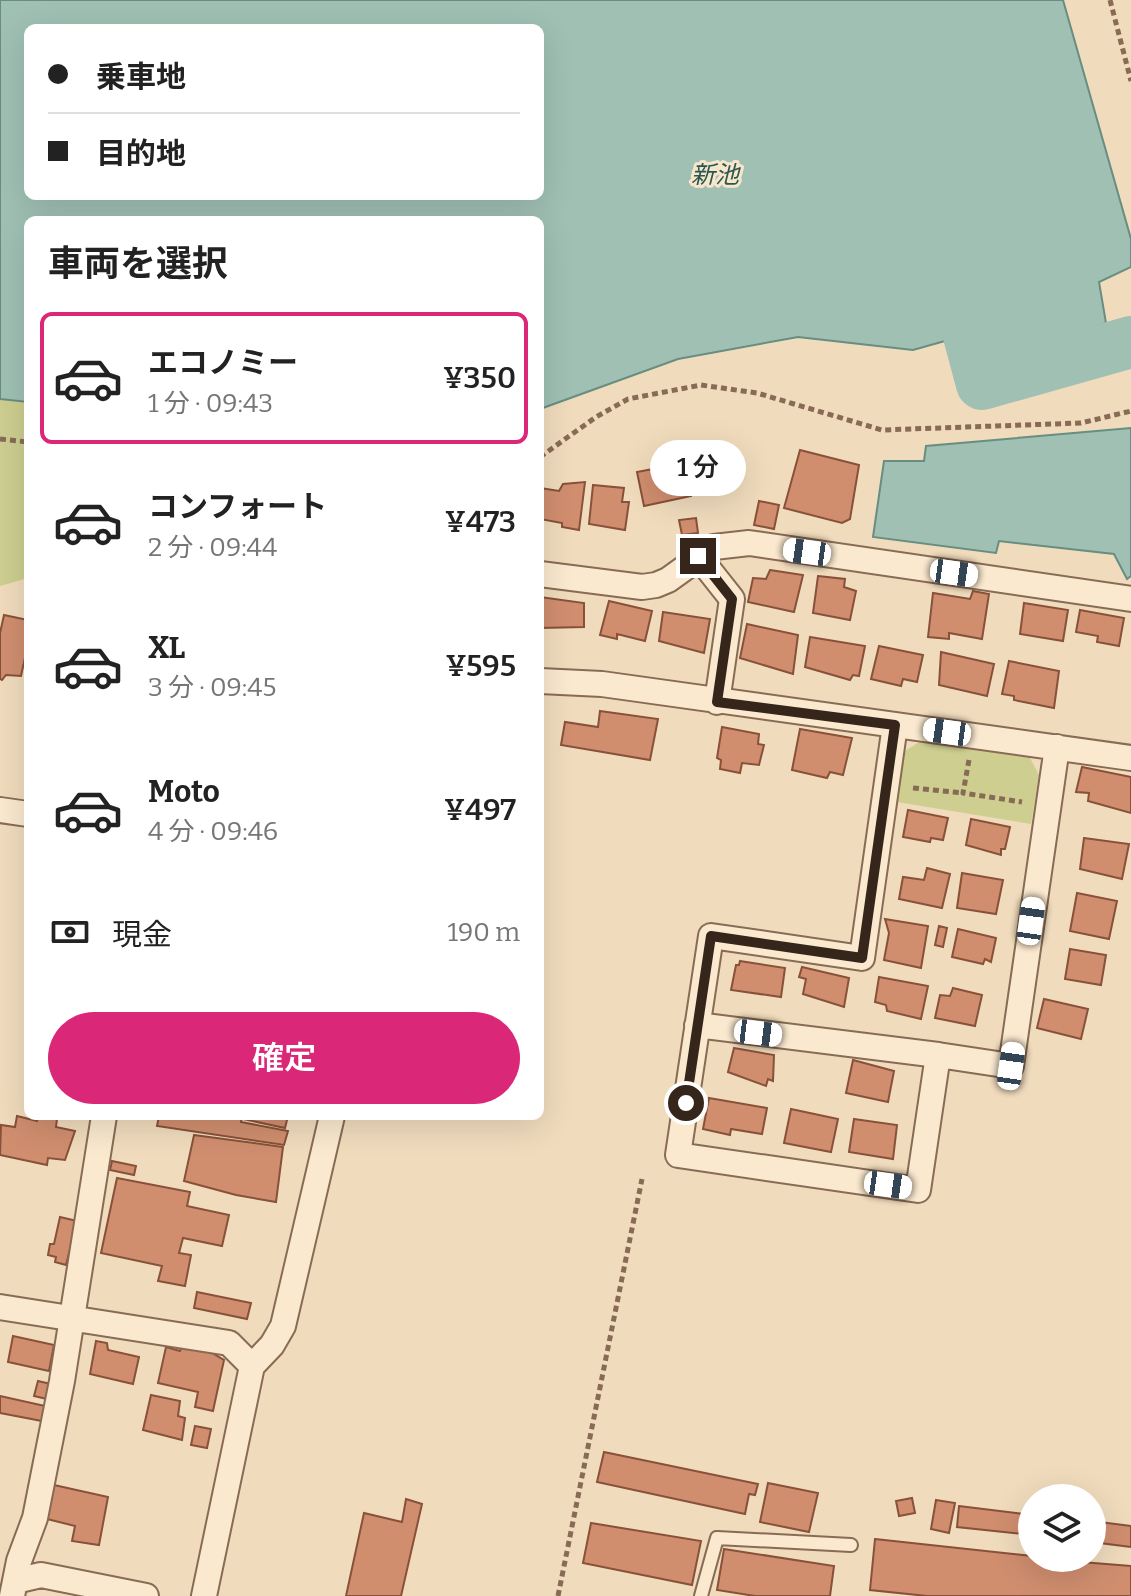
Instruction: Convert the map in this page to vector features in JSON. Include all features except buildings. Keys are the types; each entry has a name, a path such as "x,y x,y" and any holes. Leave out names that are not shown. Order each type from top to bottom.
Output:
{"street":[{"path":"544,575 642,587 656,585 714,547 749,543 1131,599"},
{"path":"698,556 732,599 717,702"},
{"path":"544,681 602,684 1131,758"},
{"path":"895,725 862,958 711,936 678,1155 918,1190 938,1055"},
{"path":"697,1025 1011,1066 1057,747"},
{"path":"0,810 24,813"},
{"path":"14,1588 19,1561 35,1518 72,1318 103,1120"},
{"path":"204,1596 252,1366 272,1345 283,1326 331,1120"},
{"path":"0,1307 229,1343 252,1366"},
{"path":"14,1588 41,1575 146,1596"}],"lane":[{"path":"701,1596 717,1538 851,1545"}],"path":[{"path":"1110,0 1131,81"},
{"path":"544,454 596,417 628,399 701,385 757,393 882,430 1081,423 1131,411"},
{"path":"0,439 24,442"},
{"path":"963,793 973,735"},
{"path":"883,805 915,787 1048,806"},
{"path":"558,1596 642,1179"}],"green space":[{"path":"0,399 24,402 24,579 0,586"},
{"path":"921,741 1029,756 1039,775 1031,824 897,802 905,751"}],"water":[{"name":"新池","path":"0,0 1063,0 1131,239 1131,267 1099,282 1106,323 964,375 952,339 913,350 798,337 678,359 544,408 544,216 24,216 24,402 0,399"},
{"path":"1131,428 1131,576 1127,579 1114,554 999,541 996,553 873,537 884,461 924,461 926,446"}],"waterway":[{"name":"新池","path":"960,302 982,384 1131,342"}],"route":[{"path":"686,1103 711,936 862,958 895,725 717,702 732,599 698,556"}]}
